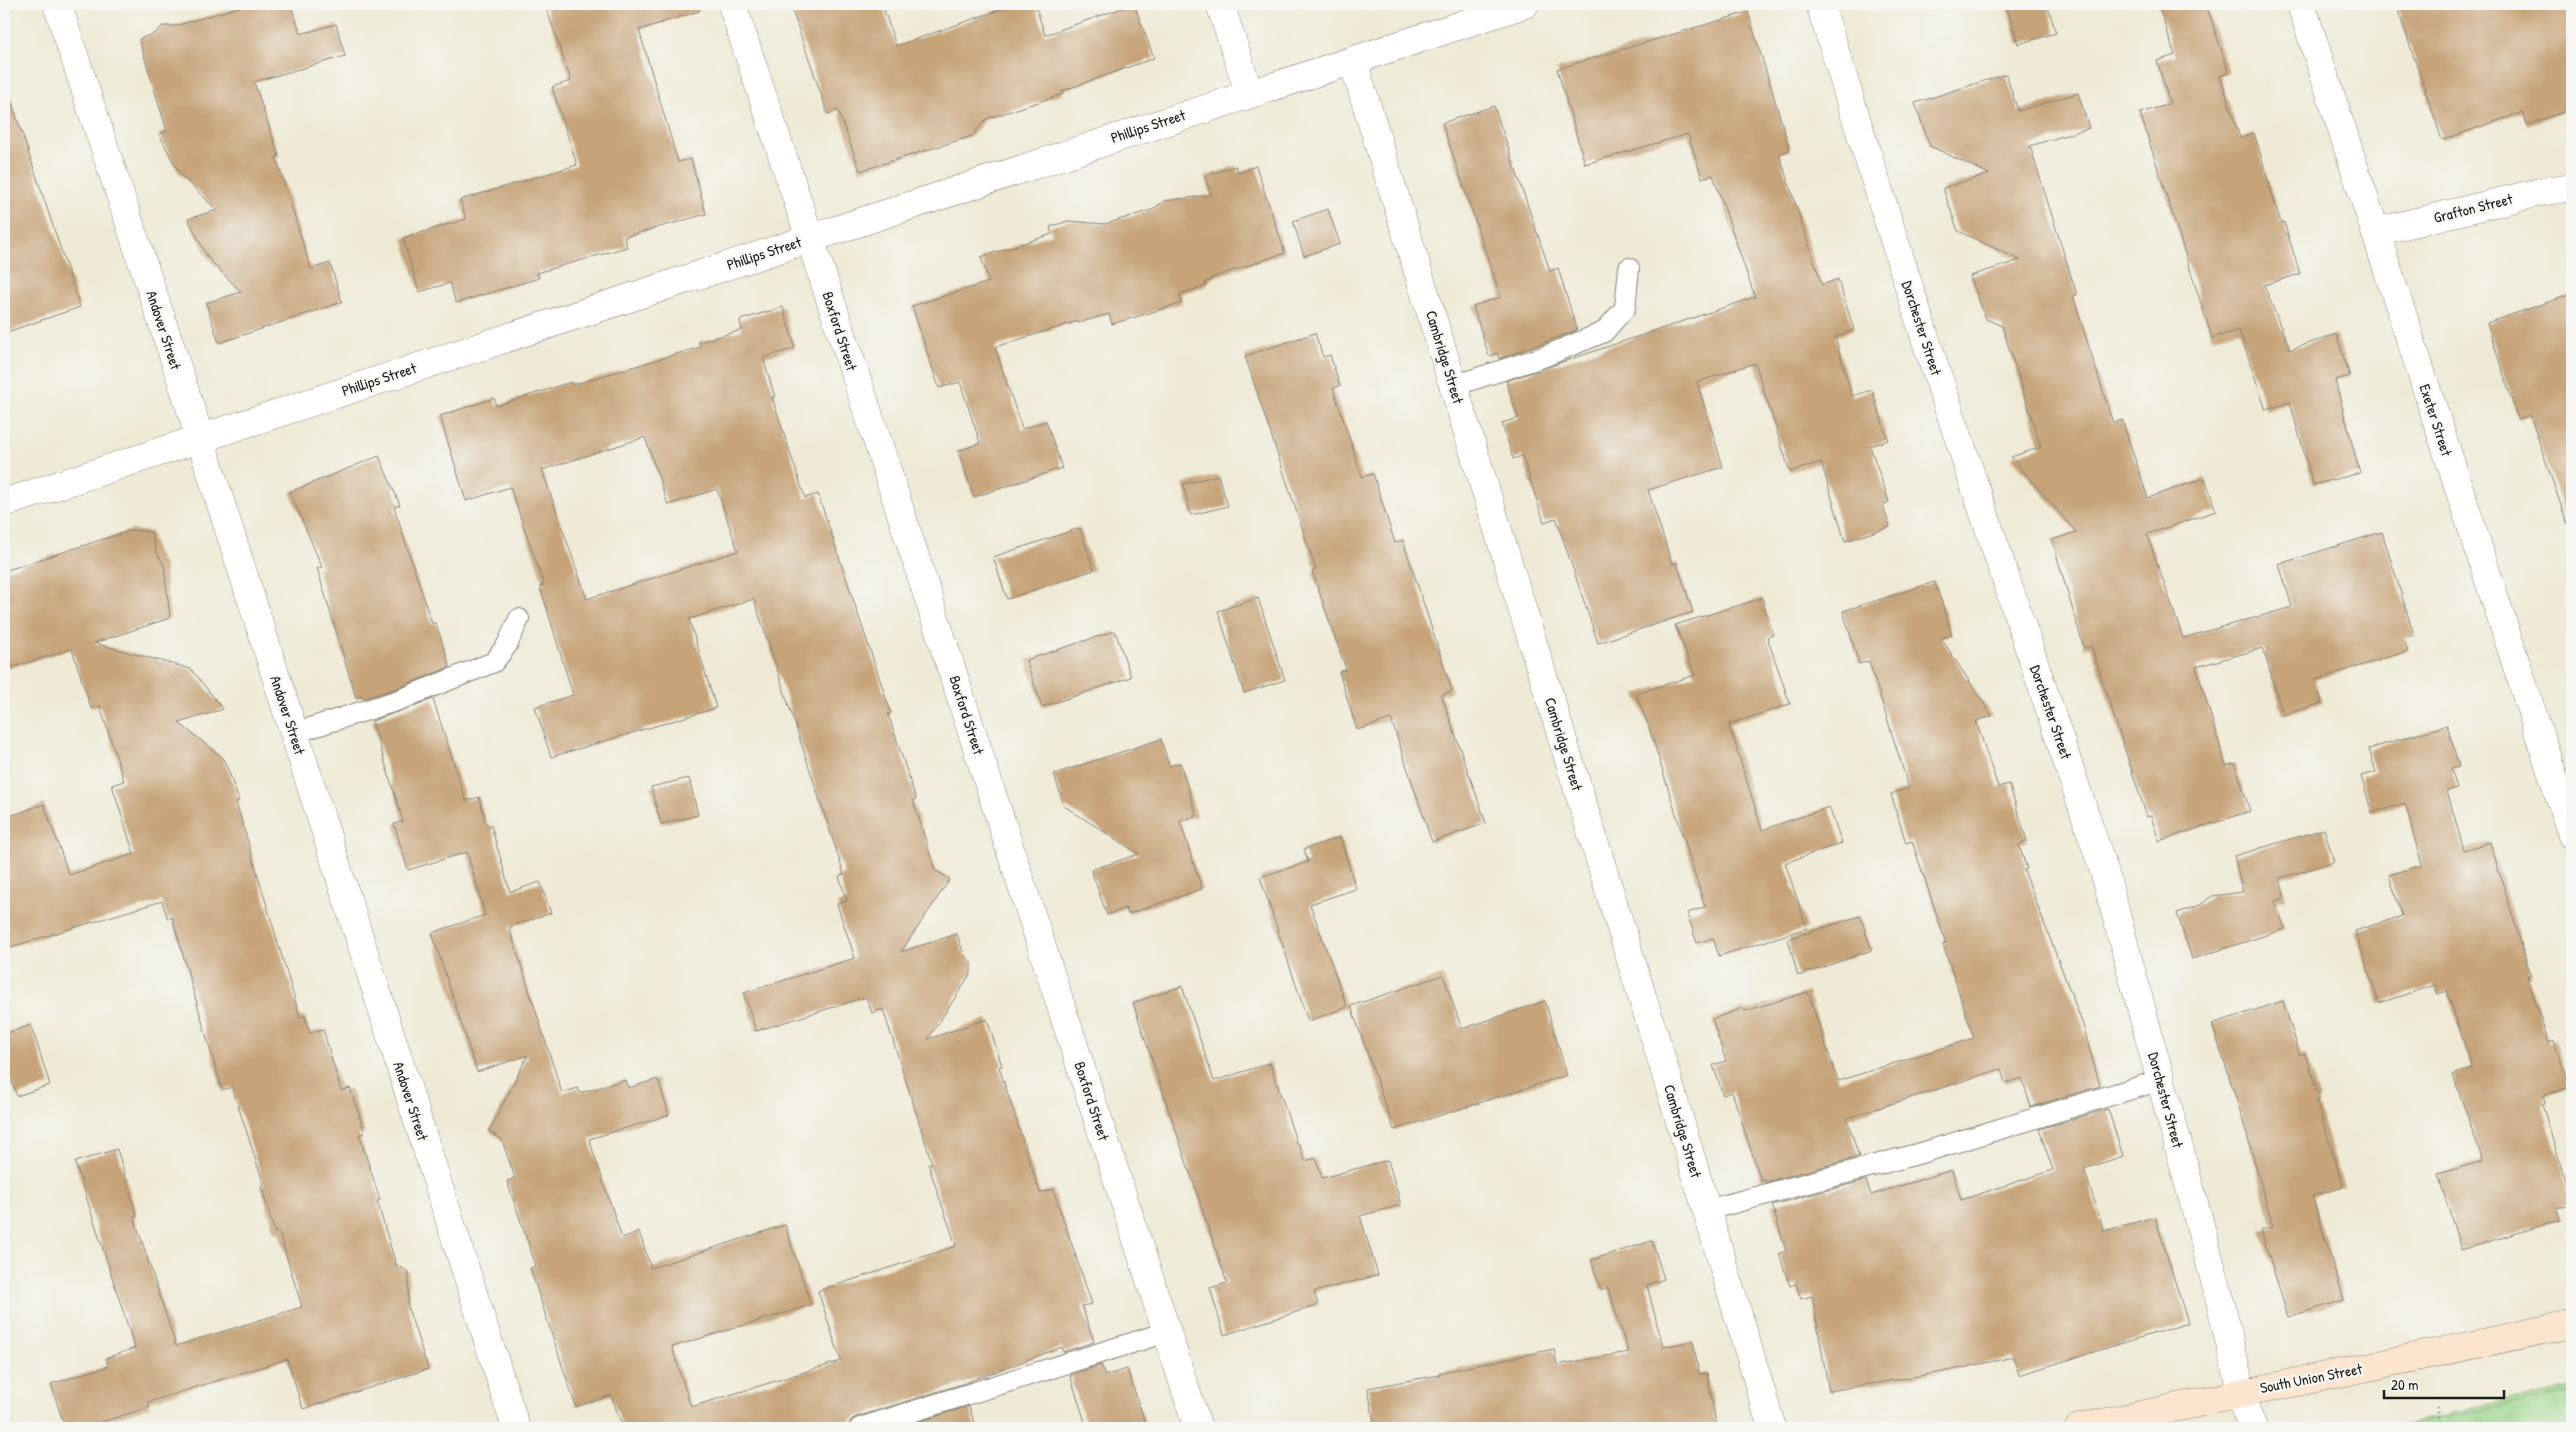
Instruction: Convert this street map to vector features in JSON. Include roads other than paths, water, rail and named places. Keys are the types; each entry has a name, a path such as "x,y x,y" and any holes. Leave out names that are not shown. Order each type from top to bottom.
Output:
{"main road":[{"name":"South Union Street","path":"2079,1428 2242,1392 2572,1324"}],"street":[{"name":"Andover Street","path":"57,4 200,438 516,1428"},
{"name":"Boxford Street","path":"732,4 1198,1428"},
{"path":"1220,4 1249,92"},
{"name":"Phillips Street","path":"4,503 1249,92 1353,61 1524,4"},
{"name":"Dorchester Street","path":"1820,4 1927,344 2105,874 2253,1428"},
{"name":"Exeter Street","path":"2301,4 2572,835"},
{"name":"Cambridge Street","path":"1353,61 1707,1210 1772,1428"},
{"name":"Grafton Street","path":"2375,232 2540,192 2572,187"}],"lane":[{"path":"1453,386 1542,357 1604,332 1625,308 1629,268"},
{"path":"294,733 399,700 494,662 507,645 519,619"},
{"path":"1707,1210 1921,1153 2161,1080"},
{"path":"860,1428 1167,1332"}]}
